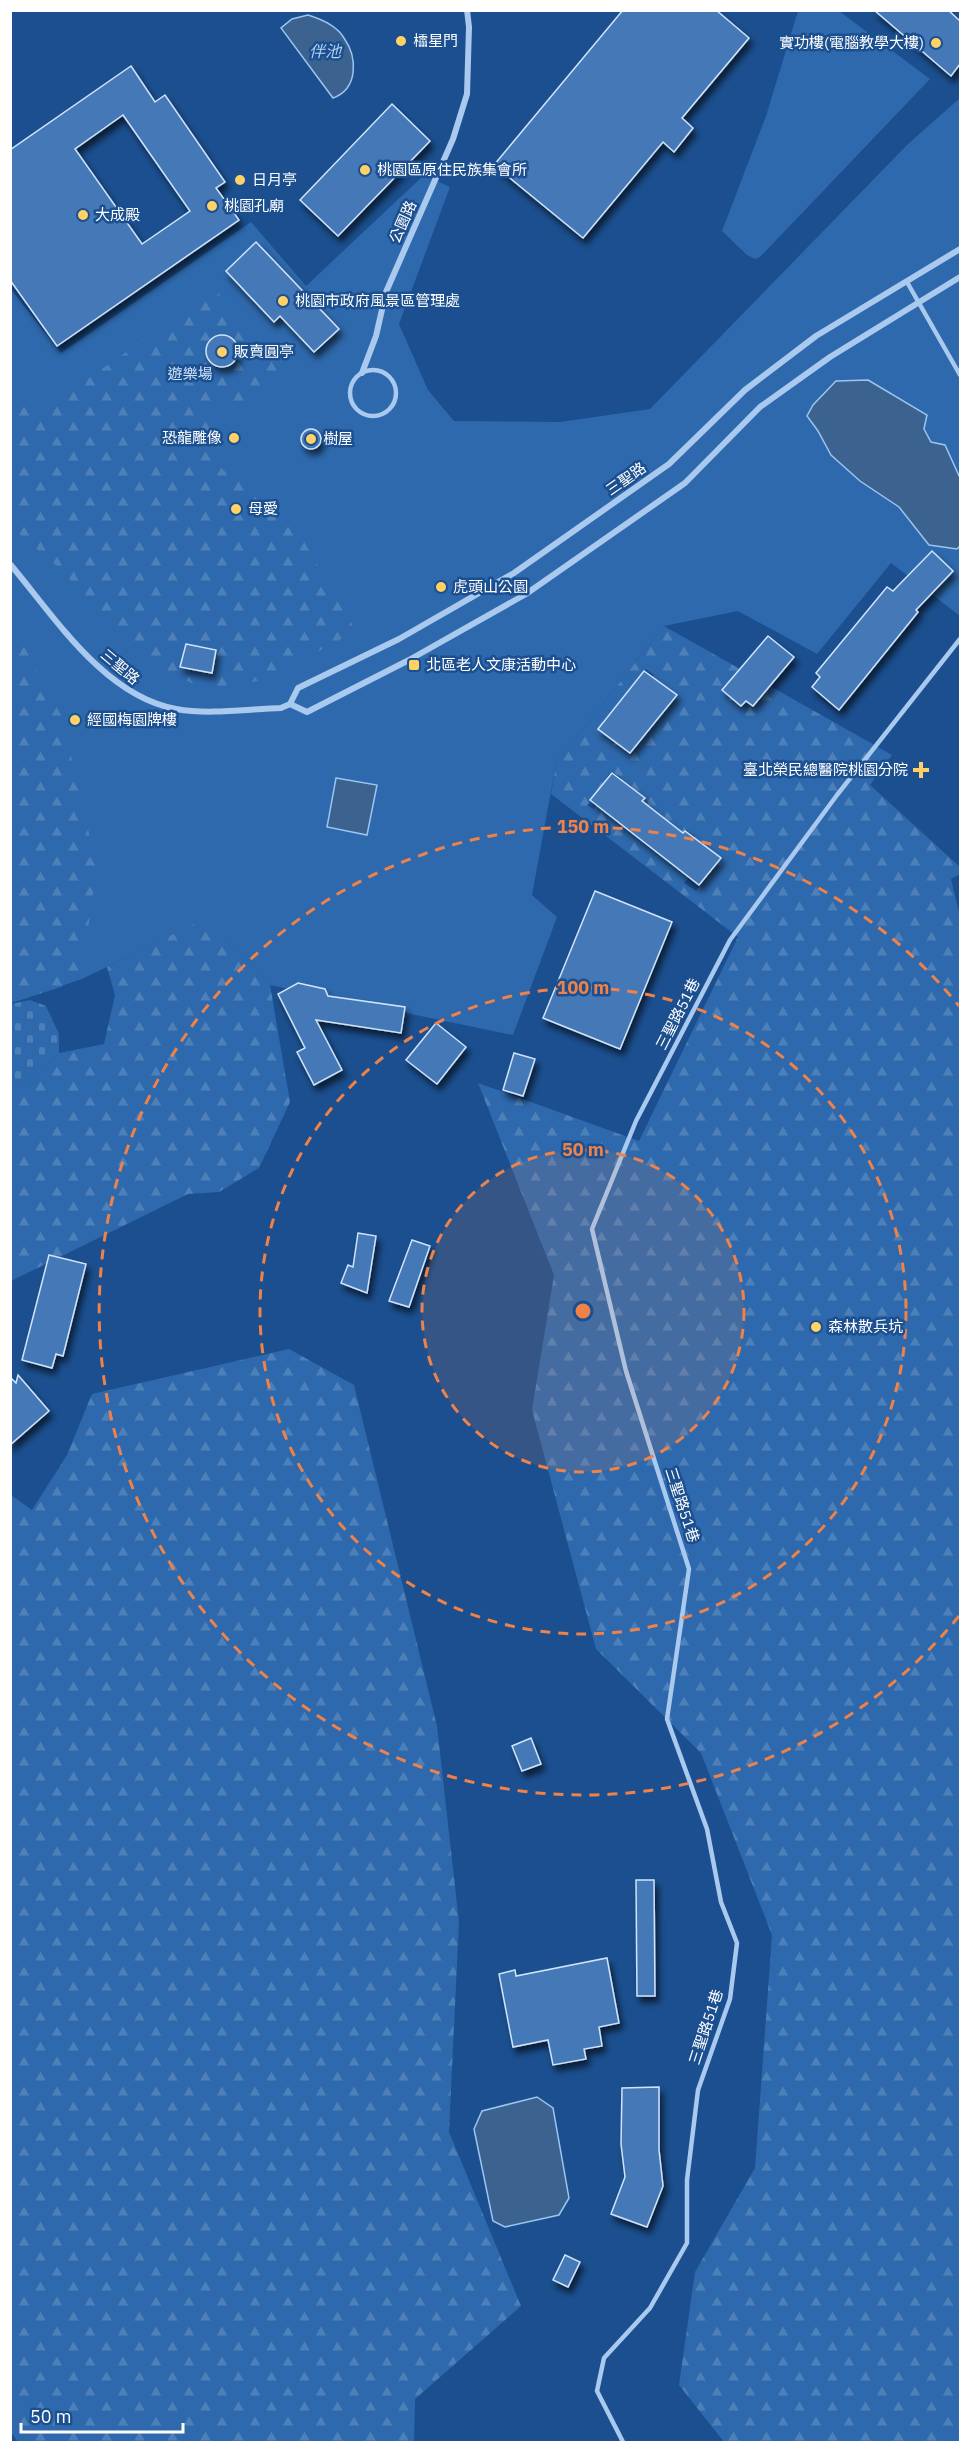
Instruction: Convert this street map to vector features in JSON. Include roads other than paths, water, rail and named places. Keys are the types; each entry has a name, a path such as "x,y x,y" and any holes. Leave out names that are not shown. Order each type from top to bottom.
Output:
{"street":[{"name":"公園路","path":"362,373 376,336 386,292 453,139 467,94 469,27 467,10"},
{"name":"三聖路","path":"10,564 82,650 130,693 175,709 281,708 290,704 298,688 399,639 514,573 669,464 744,390 816,336 960,249"},
{"name":"三聖路","path":"290,704 307,712 409,660 526,594 685,483 760,407 830,357 960,277"}],"lane":[{"path":"906,282 960,375"},
{"name":"公園路","path":"378,370 386,374 395,384 396,401 385,414 368,416 354,408 350,392 352,384 362,373 378,370"},
{"name":"三聖路51巷","path":"623,2442 597,2391 604,2358 650,2308 687,2243 687,2180 698,2090 730,1999 737,1943 721,1902 707,1829 667,1719 689,1569 626,1371 592,1229 636,1121 730,940 837,795 960,639"}],"water":[{"name":"伴池","path":"308,15 337,30 349,46 352,55 351,80 341,94 333,98 281,28 292,19"},
{"path":"868,380 927,415 924,429 931,442 945,445 960,478 960,546 957,549 929,545 899,507 860,481 831,455 807,416 813,405 836,381"},
{"path":"336,778 377,785 367,835 327,827"},
{"path":"537,2097 553,2108 569,2198 559,2215 505,2227 493,2221 474,2129 482,2111"}],"place":[{"name":"櫺星門","path":"401,41"},
{"name":"實功樓(電腦教學大樓)","path":"936,43"},
{"name":"桃園區原住民族集會所","path":"365,170"},
{"name":"日月亭","path":"240,180"},
{"name":"桃園孔廟","path":"212,206"},
{"name":"大成殿","path":"83,215"},
{"name":"桃園市政府風景區管理處","path":"283,301"},
{"name":"販賣圓亭","path":"222,352"},
{"name":"恐龍雕像","path":"234,438"},
{"name":"樹屋","path":"311,439"},
{"name":"母愛","path":"236,509"},
{"name":"虎頭山公園","path":"441,587"},
{"name":"北區老人文康活動中心","path":"414,665"},
{"name":"經國梅園牌樓","path":"75,720"},
{"name":"臺北榮民總醫院桃園分院","path":"921,770"},
{"name":"森林散兵坑","path":"816,1327"}],"park label":[{"name":"遊樂場","path":"190,374"}]}
